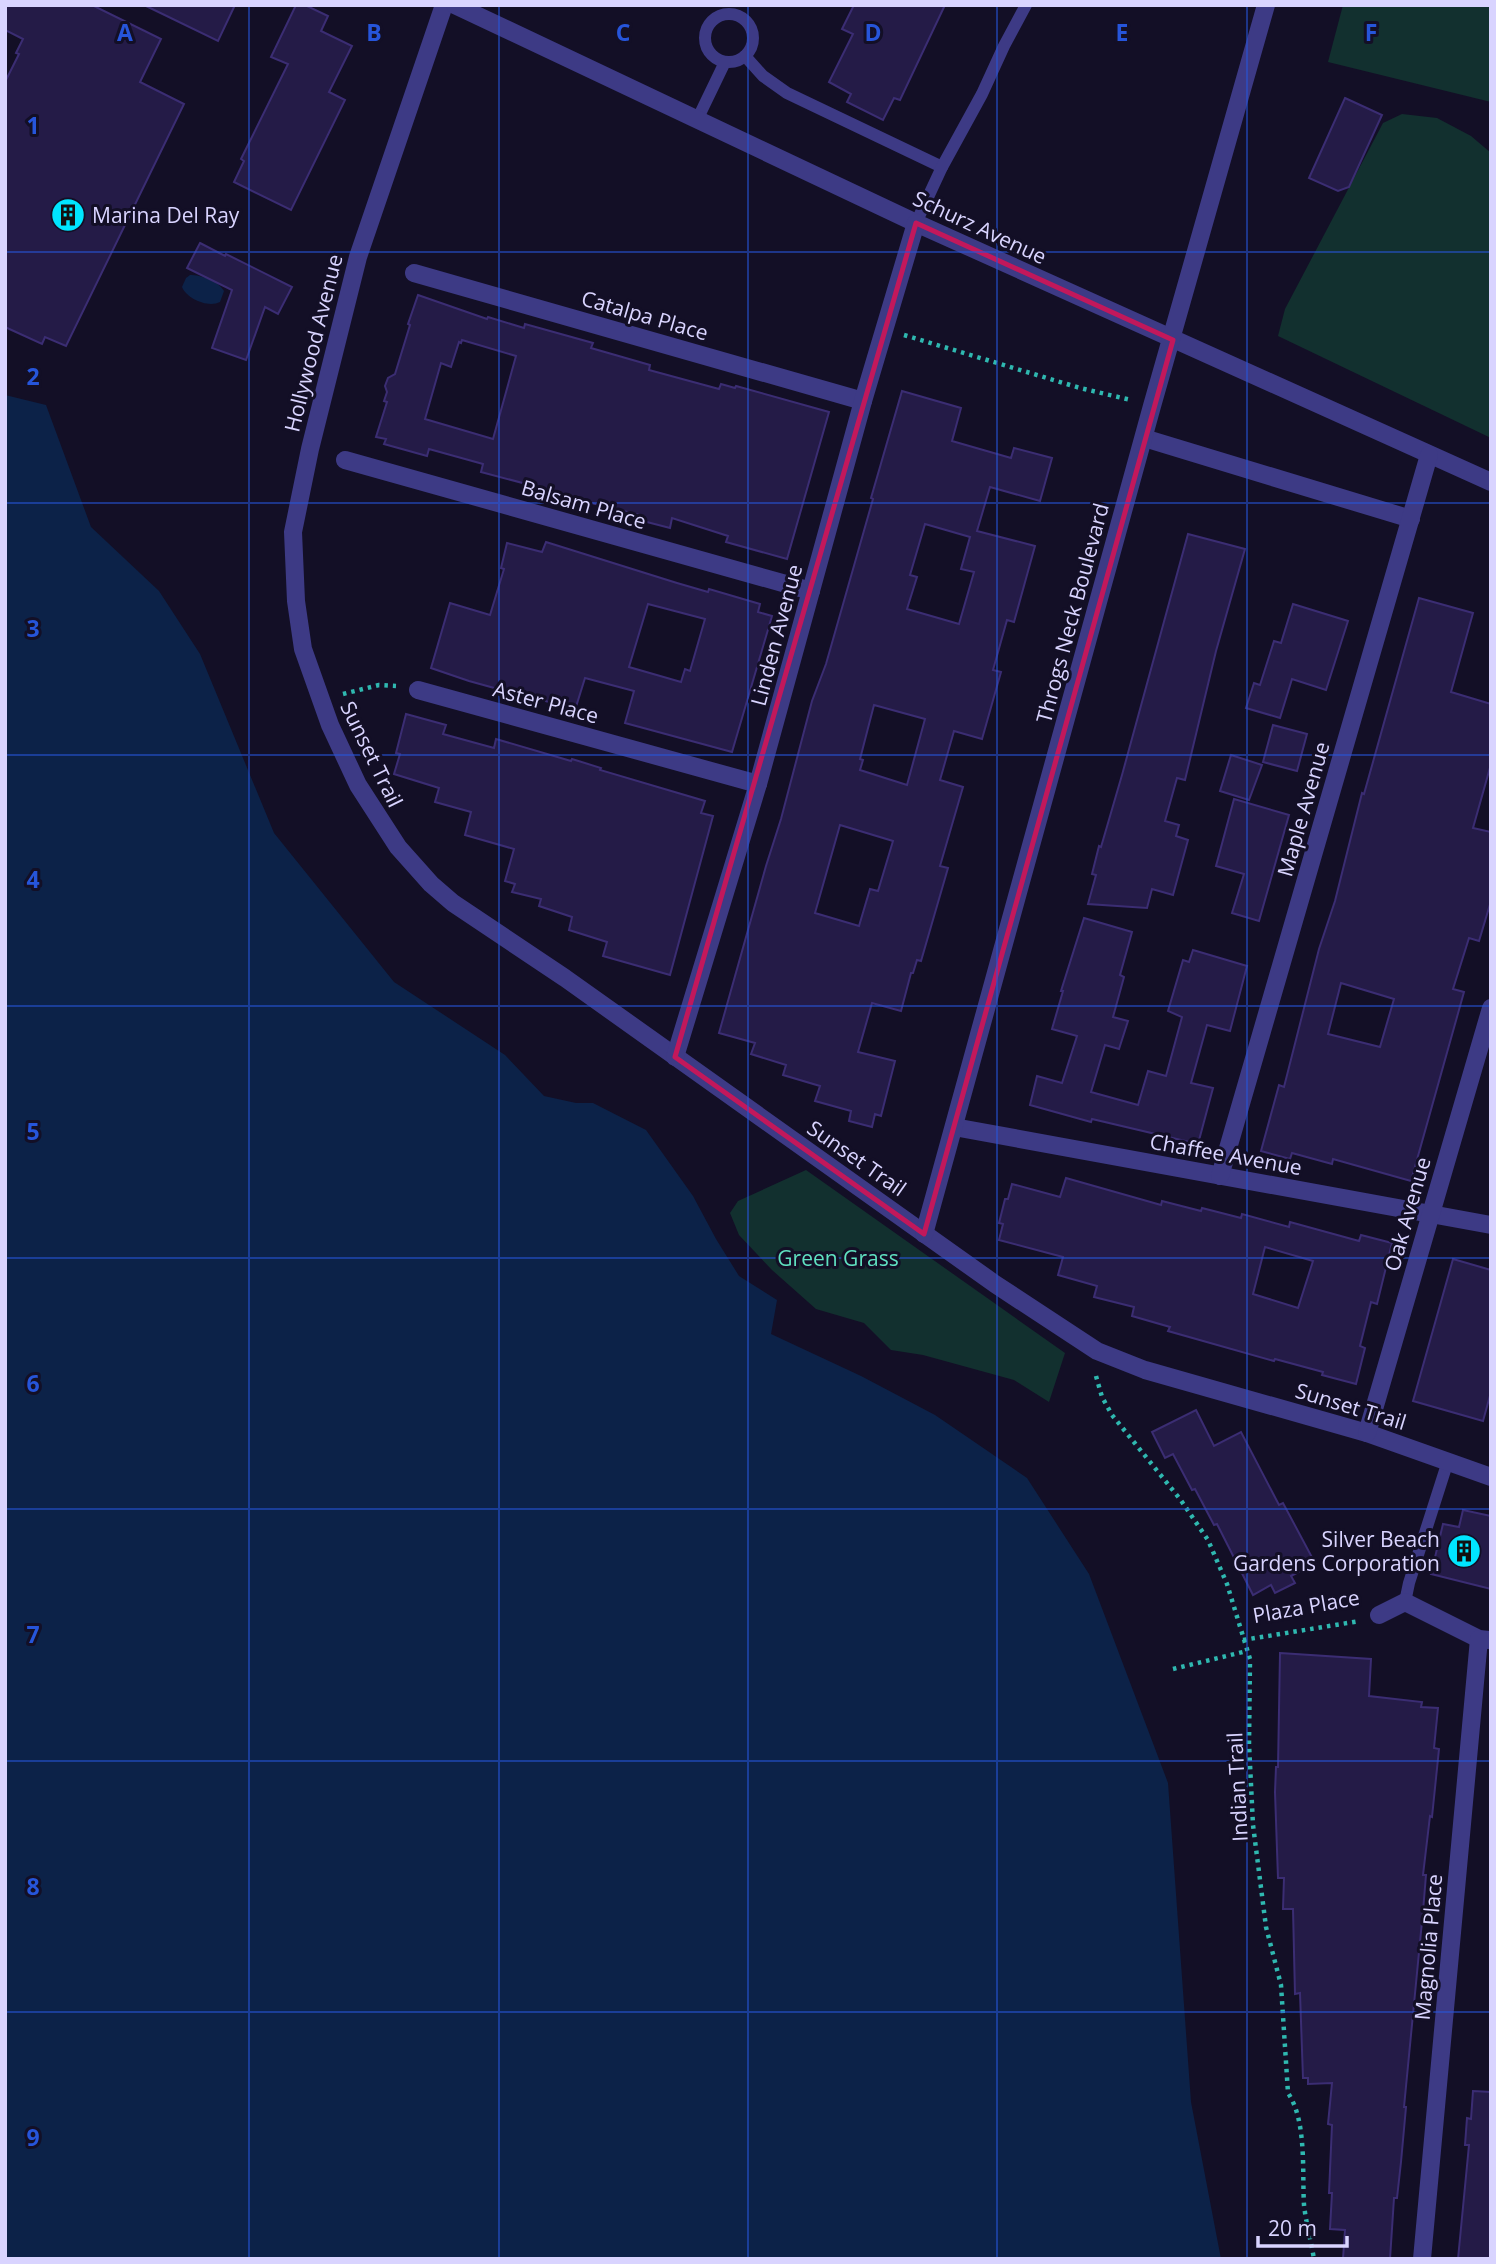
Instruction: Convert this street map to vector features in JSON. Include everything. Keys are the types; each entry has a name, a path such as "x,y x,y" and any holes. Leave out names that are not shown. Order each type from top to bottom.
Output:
{"street":[{"name":"Hollywood Avenue","path":"321,701 303,649 296,601 293,532 310,449 358,257 444,5"},
{"name":"Schurz Avenue","path":"455,5 916,223 1491,482"},
{"name":"Throgs Neck Boulevard","path":"924,1234 1152,406 1173,340 1266,5"},
{"name":"Linden Avenue","path":"675,1057 758,784 863,401 916,223"},
{"name":"Catalpa Place","path":"414,273 863,401"},
{"path":"1144,438 1411,519"},
{"name":"Maple Avenue","path":"1220,1176 1429,455"},
{"name":"Balsam Place","path":"345,460 811,591"},
{"name":"Aster Place","path":"418,690 758,784"},
{"name":"Sunset Trail","path":"321,701 358,785 376,817 431,884 461,909 565,978 995,1284 1097,1351 1145,1370 1367,1433 1491,1477"},
{"name":"Oak Avenue","path":"1367,1433 1490,1013"},
{"name":"Chaffee Avenue","path":"954,1127 1491,1225"},
{"path":"1405,1602 1485,1640"},
{"name":"Plaza Place","path":"1378,1615 1405,1602"},
{"name":"Magnolia Place","path":"1422,2259 1485,1640"}],"lane":[{"path":"916,223 1026,5"},
{"path":"722,15 737,16 750,26 752,42 745,56 739,60 724,62 710,54 705,40 709,24 722,15"},
{"path":"745,56 763,76 787,93 942,167"},
{"path":"698,118 724,62"},
{"path":"1405,1602 1448,1461"}],"path":[{"path":"933,343 1080,388 1152,406"},
{"path":"321,701 379,685 418,690"},
{"name":"Indian Trail","path":"1097,1351 1095,1370 1106,1406 1180,1499 1208,1540 1227,1584 1250,1660 1249,1744 1253,1825 1266,1927 1281,1985 1289,2092 1299,2123 1304,2208 1314,2259"},
{"name":"Plaza Place","path":"1243,1640 1367,1620 1378,1615"},
{"path":"1172,1669 1247,1651"}],"highlighted area":[{"path":"916,223 1173,340 924,1234 675,1057"}],"green space":[{"path":"1343,5 1491,5 1491,102 1328,62"},
{"path":"1402,114 1437,118 1471,136 1491,153 1491,438 1278,336 1285,309 1383,123"},
{"name":"Green Grass","path":"806,1170 1065,1353 1049,1402 1014,1380 923,1355 891,1350 864,1323 816,1309 772,1270 739,1235 730,1213 738,1201"}],"water":[{"path":"190,275 218,284 224,291 220,302 204,303 188,295 182,287"},
{"path":"5,395 46,405 91,527 159,591 200,654 274,833 394,982 505,1055 544,1096 576,1103 593,1103 646,1130 693,1196 739,1276 777,1300 771,1334 861,1376 935,1415 1027,1478 1089,1574 1168,1783 1191,2102 1221,2259 5,2259"}],"building":[{"name":"Marina Del Ray","path":"5,5 92,5 161,39 140,82 184,104 66,346 45,337 42,344 5,327 5,82 19,54 16,53 23,39 5,30"},
{"path":"144,5 235,5 218,41"},
{"path":"296,5 305,5 328,16 321,31 352,46 329,92 345,100 291,210 234,182 244,161 241,159 288,64 271,57"},
{"path":"854,5 945,5 900,100 894,98 883,120 847,102 851,94 829,82 853,34 842,29"},
{"path":"1345,98 1382,115 1349,187 1338,191 1309,178"},
{"path":"200,243 292,287 278,314 265,307 246,360 212,348 232,290 187,268"},
{"path":"418,295 487,319 488,317 524,328 525,324 593,343 591,348 650,365 649,370 719,389 721,384 735,388 736,386 829,412 787,559 726,542 728,536 672,518 670,528 643,521 644,516 481,472 483,464 429,449 427,456 384,444 386,439 376,437 387,402 384,401 387,392 385,386 388,378 395,374 410,325 408,324","holes":["462,340 516,356 493,439 425,419 441,363 451,367 459,342"]},
{"path":"902,391 961,408 952,441 1011,458 1014,448 1052,458 1040,501 990,487 977,531 1035,546 1014,622 1007,620 993,670 1001,672 982,739 954,731 940,780 963,787 940,866 948,868 921,961 917,960 911,973 901,1011 872,1003 858,1052 895,1061 881,1116 875,1114 872,1127 849,1121 851,1111 815,1101 820,1086 783,1075 786,1065 751,1054 755,1043 719,1033 812,701 826,664 873,499 871,498","holes":["925,524 970,537 961,569 974,572 959,624 907,609 917,577 910,575","874,705 925,719 907,785 860,770 863,760 860,759","840,825 893,841 878,891 870,889 859,926 815,913"]},
{"path":"1188,534 1245,549 1216,651 1185,780 1177,778 1165,821 1179,825 1176,836 1188,840 1173,895 1152,889 1147,908 1088,904 1096,875 1092,874 1099,846 1101,847 1122,775"},
{"path":"546,542 708,592 709,589 760,604 758,612 772,616 732,752 625,723 634,691 585,678 575,710 431,668 450,603 490,615 504,569 501,568 507,543 542,552","holes":["648,604 705,619 690,671 685,669 681,682 629,667"]},
{"path":"1419,598 1473,613 1451,692 1491,704 1491,764 1473,828 1491,832 1491,901 1479,941 1469,938 1453,989 1464,992 1411,1181 1333,1159 1332,1164 1292,1153 1290,1159 1261,1151 1279,1085 1284,1087 1319,949 1335,901 1362,793 1364,794","holes":["1341,983 1394,999 1380,1047 1328,1034"]},
{"path":"1293,604 1348,621 1326,690 1292,679 1280,718 1246,708 1254,683 1260,685 1274,641 1281,643"},
{"path":"406,714 446,725 443,734 494,748 496,739 571,761 572,759 705,801 701,813 713,816 670,975 603,956 607,942 569,930 572,917 539,906 541,899 512,892 515,884 505,881 514,849 465,835 471,812 435,802 439,788 394,774 400,754 396,753"},
{"path":"1273,725 1307,734 1297,771 1263,762"},
{"path":"1231,755 1262,765 1249,800 1220,791"},
{"path":"1234,799 1289,815 1259,921 1232,913 1244,874 1216,866"},
{"path":"1084,918 1132,932 1120,975 1124,977 1113,1017 1128,1021 1119,1049 1105,1045 1091,1092 1138,1105 1148,1071 1166,1076 1182,1017 1168,1011 1183,960 1189,962 1193,950 1247,966 1230,1031 1207,1025 1191,1083 1213,1088 1198,1144 1092,1119 1091,1122 1030,1105 1037,1076 1062,1083 1077,1036 1052,1029"},
{"path":"1066,1178 1161,1205 1162,1201 1241,1218 1242,1214 1289,1227 1290,1222 1359,1241 1361,1235 1392,1243 1377,1304 1371,1302 1360,1346 1365,1348 1356,1384 1322,1375 1323,1372 1168,1331 1170,1327 1132,1316 1134,1307 1094,1297 1097,1286 1058,1275 1063,1257 999,1240 1003,1224 999,1223 1012,1184 1060,1197","holes":["1265,1247 1313,1261 1298,1308 1253,1294"]},
{"path":"1453,1259 1491,1270 1491,1392 1483,1421 1413,1401"},
{"path":"1196,1410 1214,1446 1241,1432 1279,1505 1283,1503 1315,1563 1291,1576 1295,1583 1275,1593 1271,1585 1253,1595 1217,1524 1214,1525 1195,1489 1192,1490 1173,1454 1165,1458 1152,1432"},
{"name":"Silver Beach Gardens Corporation","path":"1463,1510 1491,1516 1491,1589 1431,1574 1443,1524 1459,1527"},
{"path":"1280,1653 1371,1659 1369,1696 1422,1702 1421,1707 1438,1708 1434,1748 1439,1749 1423,1875 1426,1875 1423,1911 1390,2259 1343,2259 1345,2230 1330,2229 1332,2125 1328,2124 1332,2083 1308,2084 1308,2078 1303,2078 1300,1993 1295,1994 1293,1909 1283,1909 1284,1878 1278,1878 1275,1792"},
{"path":"1473,2091 1491,2092 1491,2259 1458,2259 1469,2145 1465,2145 1467,2118 1471,2119"}],"place":[{"name":"Marina Del Ray","path":"68,215"},
{"name":"Silver Beach Gardens Corporation","path":"1464,1551"}]}
